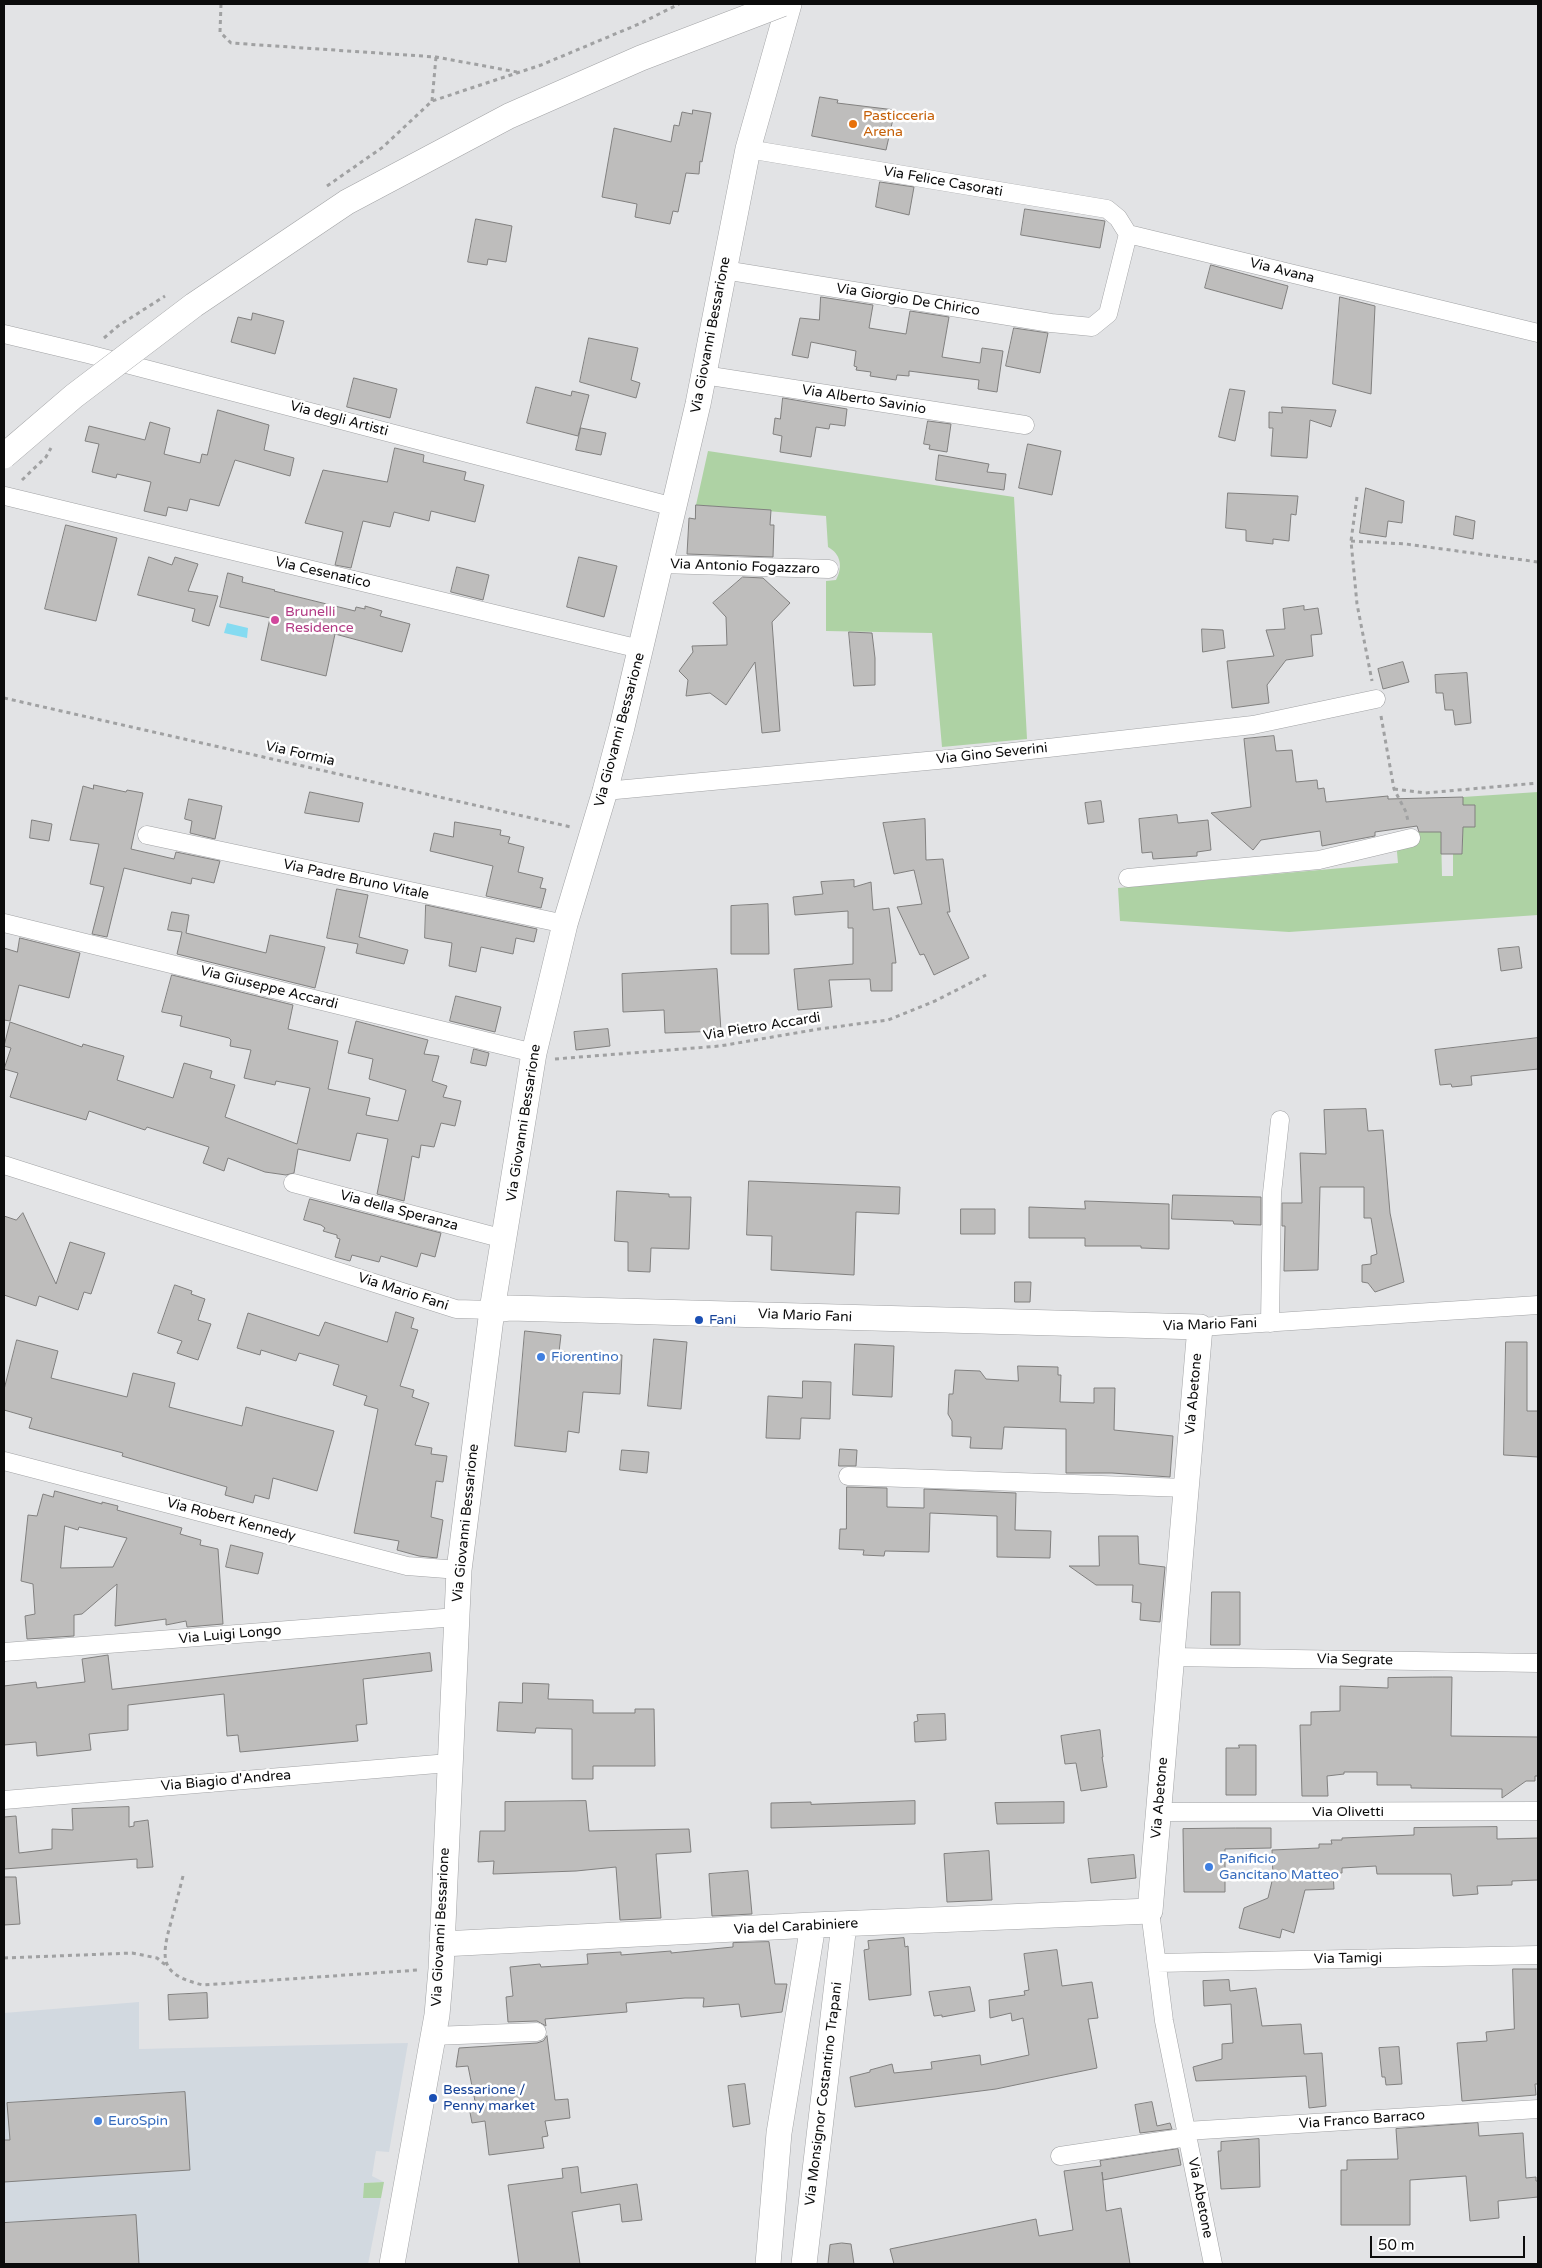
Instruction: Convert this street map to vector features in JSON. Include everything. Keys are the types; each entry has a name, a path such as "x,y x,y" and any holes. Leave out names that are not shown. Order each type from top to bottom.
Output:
{"street":[{"path":"4,456 74,396 194,305 347,202 509,116 641,58 782,4"},
{"name":"Via Giovanni Bessarione","path":"392,2264 433,2036 441,1969 459,1570 492,1310 534,1058 565,924 605,791 640,649 704,375 748,149 789,4"},
{"name":"Via Felice Casorati","path":"748,149 1107,209 1118,218 1128,234"},
{"name":"Via Giorgio De Chirico","path":"724,270 1051,324 1092,327 1108,314 1128,234"},
{"name":"Via Avana","path":"1128,234 1538,333"},
{"name":"Via degli Artisti","path":"4,334 88,354 674,506"},
{"name":"Via Alberto Savinio","path":"704,375 1025,425"},
{"name":"Via Cesenatico","path":"5,496 640,649"},
{"name":"Via Antonio Fogazzaro","path":"660,564 829,569"},
{"name":"Via Gino Severini","path":"605,791 959,758 1253,725 1376,699"},
{"name":"Via Padre Bruno Vitale","path":"147,835 565,924"},
{"path":"1128,878 1319,860 1411,838"},
{"name":"Via Giuseppe Accardi","path":"4,923 534,1058"},
{"path":"1270,1323 1272,1193 1280,1120"},
{"name":"Via Mario Fani","path":"4,1165 456,1309 492,1310 510,1308 1200,1327 1538,1305"},
{"name":"Via della Speranza","path":"293,1183 504,1239"},
{"name":"Via Abetone","path":"1200,1327 1150,1911 1164,2020 1213,2264"},
{"name":"Via Robert Kennedy","path":"4,1461 407,1566 459,1570"},
{"path":"848,1476 1186,1488"},
{"name":"Via Luigi Longo","path":"4,1652 457,1617"},
{"name":"Via Segrate","path":"1172,1657 1538,1663"},
{"name":"Via Biagio d'Andrea","path":"4,1800 449,1762"},
{"name":"Via Olivetti","path":"1159,1812 1538,1811"},
{"name":"Via del Carabiniere","path":"442,1944 813,1925 1150,1911"},
{"name":"Via Monsignor Costantino Trapani","path":"804,2264 844,1924"},
{"path":"768,2264 779,2133 813,1925"},
{"name":"Via Tamigi","path":"1157,1963 1538,1955"},
{"path":"433,2036 537,2032"},
{"name":"Via Franco Barraco","path":"1060,2156 1187,2134 1538,2109"}],"path":[{"path":"221,4 220,32 231,43 436,57 518,72"},
{"path":"432,102 436,57"},
{"path":"1357,497 1351,541 1364,648 1385,731 1394,789 1406,812 1411,838"},
{"path":"1351,541 1406,544 1538,562"},
{"name":"Via Formia","path":"4,698 592,832"},
{"path":"1394,789 1425,793 1538,783"},
{"name":"Via Pietro Accardi","path":"534,1058 554,1059 720,1046 819,1029 888,1020 934,1001 986,975"},
{"path":"168,1967 164,1954 165,1941 183,1876"},
{"path":"4,1958 132,1953 157,1958 176,1976 186,1981 203,1985 441,1969"}],"shaded area":[{"path":"139,2002 139,2049 408,2043 389,2152 376,2151 372,2176 384,2182 364,2183 363,2198 381,2198 368,2264 4,2264 4,2013"}],"green space":[{"path":"708,451 1014,497 1027,739 942,747 932,633 826,631 826,581 836,580 840,566 836,553 828,547 826,516 696,505"},
{"path":"1538,792 1538,915 1289,932 1120,921 1118,888 1398,863 1396,841 1411,838 1417,832 1441,832 1442,876 1453,876 1453,854 1462,854 1463,827 1475,827 1475,805 1463,805 1463,797"},
{"path":"384,2182 381,2198 363,2198 364,2183"}],"water":[{"path":"227,623 248,628 247,638 224,633"}],"building":[{"name":"Pasticceria Arena","path":"820,97 838,100 837,103 895,110 886,150 812,136"},
{"path":"693,110 711,113 702,162 700,161 699,174 686,173 678,212 673,211 670,224 635,217 637,204 602,197 614,128 671,142 674,125 679,126 682,112 692,114"},
{"path":"880,182 914,187 909,215 876,207"},
{"path":"1025,209 1105,221 1100,248 1021,235"},
{"path":"476,219 512,226 506,262 488,259 487,265 468,262"},
{"path":"1211,265 1288,286 1282,309 1205,288"},
{"path":"821,297 873,305 869,328 906,334 910,311 949,317 942,357 980,363 982,348 1003,351 997,392 978,389 979,380 909,371 909,376 897,375 896,380 870,376 871,372 856,370 857,367 854,366 856,351 811,342 808,358 792,355 800,318 819,320"},
{"path":"1340,297 1375,306 1371,394 1333,384"},
{"path":"253,313 284,321 275,354 231,342 238,317 251,320"},
{"path":"1014,328 1048,333 1040,373 1006,366"},
{"path":"589,338 638,348 631,380 640,383 636,398 580,382"},
{"path":"354,378 397,389 390,418 347,407"},
{"path":"536,387 571,396 572,391 589,395 578,436 527,423"},
{"path":"1230,389 1245,391 1235,441 1219,437"},
{"path":"783,398 847,409 845,426 830,424 829,429 816,427 811,457 780,452 782,436 773,434 775,418 780,419"},
{"path":"1282,407 1336,410 1331,427 1310,420 1307,458 1271,456 1273,428 1269,428 1269,412 1282,413"},
{"path":"218,410 269,425 264,450 294,458 290,476 235,460 219,506 190,499 187,511 168,507 166,516 144,511 151,482 117,474 116,478 92,472 99,444 85,441 89,426 145,440 150,422 170,428 164,454 200,463 202,454 207,455"},
{"path":"928,421 951,424 947,452 929,449 930,445 924,444"},
{"path":"581,428 606,433 601,455 576,450"},
{"path":"1028,444 1061,451 1052,495 1019,488"},
{"path":"395,448 424,455 423,462 466,472 464,480 484,485 475,522 431,511 429,521 394,512 390,527 363,521 351,568 335,565 343,532 305,523 323,470 387,482"},
{"path":"939,455 989,464 987,472 1006,474 1004,490 936,480"},
{"path":"1366,488 1404,501 1402,523 1388,521 1386,537 1360,533"},
{"path":"1228,493 1298,496 1296,515 1291,514 1289,541 1273,539 1273,544 1246,541 1246,530 1226,528"},
{"path":"696,505 771,510 770,525 774,525 773,557 687,554 689,518 695,519"},
{"path":"1456,516 1475,521 1473,539 1454,535"},
{"path":"66,525 117,538 96,621 45,609"},
{"path":"149,557 172,565 175,557 198,564 188,591 218,596 209,626 192,621 195,609 138,595"},
{"path":"579,557 617,566 604,617 567,607"},
{"path":"457,567 489,575 483,600 451,592"},
{"path":"228,573 243,577 242,582 355,611 356,607 365,609 365,606 382,611 380,616 410,624 402,652 335,634 326,676 261,660 270,618 220,607"},
{"path":"743,577 763,578 790,603 772,622 780,731 762,733 755,662 726,705 710,693 686,696 688,680 679,671 693,652 692,646 727,645 726,617 713,603"},
{"path":"1304,606 1304,610 1318,608 1322,634 1311,635 1313,656 1286,660 1267,685 1269,703 1232,708 1227,661 1274,656 1266,630 1285,629 1283,609"},
{"path":"1202,629 1223,630 1225,648 1203,652"},
{"path":"849,632 872,633 875,658 875,685 854,686"},
{"path":"1403,662 1409,682 1383,689 1378,669"},
{"path":"1467,673 1471,723 1455,725 1453,710 1445,710 1443,693 1436,693 1435,675"},
{"path":"1274,736 1276,751 1292,750 1296,782 1317,780 1318,789 1324,788 1326,802 1388,796 1388,799 1463,797 1463,805 1475,805 1475,827 1463,827 1462,854 1441,854 1441,832 1419,832 1417,826 1375,832 1375,836 1322,846 1320,831 1261,840 1253,850 1211,813 1251,807 1244,739"},
{"path":"94,785 126,792 127,790 143,793 131,849 174,859 176,852 220,861 214,883 192,878 191,884 124,868 107,937 92,934 104,887 90,884 99,844 70,840 83,786 93,789"},
{"path":"310,792 363,803 359,822 305,813"},
{"path":"189,799 222,806 215,839 190,833 192,821 185,819"},
{"path":"1101,801 1104,822 1088,824 1085,803"},
{"path":"1177,815 1178,823 1208,820 1211,850 1197,852 1197,856 1153,859 1152,852 1142,853 1139,819"},
{"path":"925,819 926,860 943,859 950,912 947,912 969,958 934,975 924,954 920,955 897,907 922,904 914,870 894,874 883,823"},
{"path":"32,820 52,824 49,841 30,838"},
{"path":"455,822 501,830 500,835 510,837 508,843 524,847 518,872 543,878 540,888 546,889 541,908 486,896 493,866 430,851 434,833 453,837"},
{"path":"854,880 854,887 871,882 873,910 889,908 896,963 892,963 892,991 871,991 870,979 829,980 832,1007 798,1010 794,969 853,964 853,928 848,928 848,911 795,915 793,897 823,894 821,882"},
{"path":"337,889 368,895 359,937 408,950 404,964 356,953 358,944 327,938"},
{"path":"768,904 769,954 731,954 731,906"},
{"path":"426,905 537,929 534,942 516,938 513,954 481,947 476,972 449,966 452,943 425,938"},
{"path":"172,912 189,915 186,933 266,953 270,935 325,947 315,988 177,954 182,932 168,930"},
{"path":"20,938 80,953 69,998 19,985 10,1021 4,1020 4,948 17,952"},
{"path":"1519,947 1522,968 1501,971 1498,949"},
{"path":"717,969 721,1031 665,1033 664,1010 623,1012 622,974"},
{"path":"172,975 293,1005 288,1029 338,1041 328,1089 370,1098 366,1115 398,1121 406,1090 369,1079 373,1059 348,1053 356,1021 428,1040 424,1054 439,1056 432,1081 447,1086 443,1097 461,1101 455,1126 441,1123 434,1147 421,1145 419,1158 412,1156 404,1201 377,1194 388,1139 357,1133 350,1161 298,1149 294,1173 286,1175 265,1172 228,1158 224,1171 203,1163 209,1147 147,1127 145,1130 89,1111 86,1120 10,1097 18,1073 4,1069 11,1048 4,1046 10,1022 82,1047 83,1044 124,1056 117,1080 173,1098 184,1063 212,1071 210,1078 235,1085 225,1117 297,1144 310,1088 276,1081 275,1085 244,1078 251,1050 230,1046 231,1040 229,1038 180,1026 182,1016 162,1012"},
{"path":"456,996 501,1007 495,1032 450,1021"},
{"path":"608,1029 610,1046 576,1050 574,1032"},
{"path":"1538,1038 1538,1069 1471,1076 1472,1085 1452,1087 1451,1084 1440,1085 1435,1050"},
{"path":"474,1049 489,1053 486,1066 471,1063"},
{"path":"1366,1109 1368,1131 1383,1130 1390,1213 1404,1282 1375,1292 1368,1283 1362,1282 1362,1265 1371,1264 1371,1256 1377,1254 1371,1218 1364,1218 1364,1187 1320,1187 1318,1270 1284,1271 1285,1226 1282,1226 1282,1203 1302,1203 1300,1153 1326,1154 1324,1110"},
{"path":"749,1181 900,1187 899,1214 856,1212 854,1275 771,1270 772,1236 747,1235"},
{"path":"617,1191 669,1194 669,1197 691,1197 689,1249 651,1248 650,1272 628,1271 628,1242 615,1241"},
{"path":"1173,1195 1261,1197 1261,1225 1234,1224 1233,1221 1172,1219"},
{"path":"310,1199 441,1233 435,1257 421,1253 417,1267 381,1256 379,1262 352,1255 350,1261 335,1257 340,1239 337,1238 337,1235 323,1231 325,1228 321,1225 304,1220"},
{"path":"1085,1201 1169,1204 1169,1249 1141,1248 1141,1246 1085,1246 1085,1238 1029,1238 1029,1207 1085,1209"},
{"path":"961,1209 995,1209 995,1234 961,1234"},
{"path":"23,1213 56,1284 70,1242 105,1253 91,1294 84,1292 78,1310 39,1296 36,1306 4,1295 4,1216 16,1220"},
{"path":"1015,1282 1031,1282 1030,1302 1015,1302"},
{"path":"175,1285 192,1291 191,1294 205,1299 198,1320 211,1324 198,1360 177,1353 182,1341 158,1333"},
{"path":"396,1312 414,1318 411,1328 418,1330 400,1386 414,1390 412,1397 429,1403 415,1445 432,1448 431,1454 447,1456 443,1482 436,1481 431,1517 443,1520 437,1558 419,1556 397,1550 399,1541 354,1533 378,1409 364,1405 367,1396 333,1385 339,1365 299,1353 296,1361 261,1350 260,1355 237,1348 248,1313 319,1336 325,1322 387,1342"},
{"path":"525,1331 561,1335 559,1352 622,1355 620,1394 583,1392 579,1433 568,1431 566,1452 515,1446"},
{"path":"654,1339 687,1342 681,1409 648,1406"},
{"path":"17,1340 58,1351 51,1378 127,1397 133,1373 175,1383 169,1407 242,1426 246,1407 334,1431 317,1491 273,1478 269,1499 255,1495 253,1503 225,1495 227,1487 122,1456 123,1453 29,1428 32,1418 4,1410 4,1390"},
{"path":"1506,1342 1527,1342 1527,1411 1538,1411 1538,1457 1504,1455"},
{"path":"855,1344 894,1346 892,1397 853,1395"},
{"path":"1018,1366 1058,1367 1058,1375 1061,1375 1060,1402 1094,1403 1094,1388 1115,1388 1114,1430 1173,1436 1170,1477 1112,1473 1066,1473 1066,1429 1004,1427 1002,1449 970,1448 971,1437 952,1436 952,1421 948,1414 949,1394 953,1394 955,1370 980,1371 986,1379 1018,1381"},
{"path":"803,1381 831,1382 830,1419 801,1418 800,1439 766,1438 768,1396 802,1398"},
{"path":"840,1449 857,1450 856,1466 839,1466"},
{"path":"622,1450 649,1452 647,1473 620,1470"},
{"path":"847,1487 887,1488 887,1507 924,1508 924,1489 1016,1493 1015,1530 1051,1531 1050,1558 997,1557 997,1516 930,1513 929,1552 885,1551 884,1556 863,1555 864,1550 839,1549 840,1529 846,1529"},
{"path":"55,1491 102,1504 102,1502 118,1506 117,1510 182,1528 180,1534 201,1540 200,1545 218,1549 223,1624 187,1627 186,1621 166,1625 166,1619 115,1626 117,1584 82,1614 74,1615 74,1636 27,1639 25,1616 35,1614 33,1584 21,1581 28,1515 37,1516 43,1494 53,1497","holes":["65,1526 78,1530 79,1527 127,1538 113,1567 61,1568"]},
{"path":"1099,1536 1138,1536 1139,1564 1165,1567 1160,1622 1140,1620 1141,1603 1132,1602 1133,1585 1096,1585 1069,1566 1099,1566"},
{"path":"231,1545 263,1553 258,1574 226,1567"},
{"path":"1212,1592 1240,1592 1240,1645 1211,1645"},
{"path":"430,1653 432,1671 363,1679 367,1724 356,1725 358,1741 240,1752 238,1735 227,1736 224,1694 128,1705 128,1730 89,1734 91,1750 37,1756 36,1742 4,1745 4,1686 36,1682 37,1688 85,1682 82,1659 108,1655 112,1689"},
{"path":"1452,1677 1451,1736 1538,1737 1538,1776 1535,1776 1535,1781 1526,1781 1502,1798 1502,1789 1411,1788 1411,1785 1377,1785 1377,1772 1344,1772 1344,1774 1327,1776 1328,1796 1302,1796 1300,1725 1311,1725 1311,1712 1340,1711 1340,1686 1388,1688 1388,1678"},
{"path":"523,1683 549,1684 548,1699 593,1700 593,1713 635,1713 635,1709 654,1709 655,1766 593,1766 593,1779 572,1779 572,1729 536,1728 535,1733 497,1731 499,1702 522,1703"},
{"path":"945,1714 946,1740 915,1742 914,1722 918,1721 917,1715"},
{"path":"1100,1730 1107,1787 1081,1791 1076,1763 1065,1764 1061,1736"},
{"path":"1239,1745 1256,1745 1256,1795 1226,1795 1226,1748 1239,1748"},
{"path":"586,1801 589,1831 689,1829 691,1852 656,1854 661,1918 620,1920 616,1867 576,1871 493,1874 494,1861 478,1862 480,1831 505,1831 505,1802"},
{"path":"915,1801 915,1824 771,1828 771,1803 811,1802 811,1804"},
{"path":"1064,1802 1064,1823 997,1824 995,1803"},
{"path":"129,1807 129,1827 134,1826 134,1822 148,1820 153,1867 137,1868 137,1859 4,1869 4,1817 16,1816 19,1853 52,1849 52,1829 73,1830 72,1809"},
{"path":"1497,1827 1497,1839 1538,1838 1538,1880 1512,1881 1512,1885 1477,1886 1478,1894 1453,1896 1451,1874 1377,1874 1376,1866 1342,1868 1342,1873 1333,1873 1334,1889 1305,1890 1294,1933 1282,1929 1280,1938 1239,1928 1244,1908 1268,1898 1273,1877 1272,1850 1319,1848 1319,1844 1332,1844 1331,1840 1342,1840 1342,1838 1414,1835 1414,1828"},
{"path":"1271,1828 1271,1848 1225,1849 1225,1892 1184,1892 1183,1829"},
{"path":"989,1851 992,1900 947,1902 944,1854"},
{"path":"1134,1855 1136,1878 1091,1883 1088,1859"},
{"path":"748,1871 752,1914 712,1916 709,1874"},
{"path":"4,1877 16,1877 20,1924 4,1925"},
{"path":"904,1938 905,1947 908,1946 911,1995 869,2000 864,1950 869,1949 868,1941"},
{"path":"769,1942 775,1984 787,1984 782,2012 741,2017 739,2004 703,2007 704,1998 685,1998 626,2003 627,2012 545,2019 546,2026 537,2021 508,2022 506,1997 513,1996 510,1967 540,1964 541,1967 588,1964 587,1954 621,1952 621,1955 671,1951 671,1953 733,1947 733,1943"},
{"path":"1057,1950 1062,1986 1092,1982 1098,2018 1088,2019 1097,2068 996,2089 855,2107 850,2077 870,2072 870,2070 892,2064 894,2073 932,2069 931,2062 980,2055 981,2065 1029,2055 1023,2018 1012,2021 1011,2013 990,2018 989,2000 1025,1995 1024,1991 1029,1990 1024,1954"},
{"path":"1513,1969 1538,1969 1538,2084 1535,2084 1536,2095 1462,2101 1457,2043 1487,2041 1486,2032 1514,2029"},
{"path":"1229,1980 1230,1991 1256,1988 1262,2026 1301,2024 1304,2054 1322,2053 1326,2106 1309,2108 1306,2076 1196,2081 1193,2067 1222,2059 1222,2044 1233,2043 1231,2004 1204,2006 1203,1981"},
{"path":"970,1987 975,2011 942,2017 942,2015 934,2016 929,1992"},
{"path":"207,1993 208,2018 169,2020 168,1995"},
{"path":"547,2036 555,2100 568,2099 570,2118 545,2121 548,2136 542,2137 544,2148 489,2155 485,2121 472,2123 468,2102 475,2101 468,2066 456,2067 459,2048 537,2043 543,2041"},
{"path":"1399,2047 1402,2084 1386,2085 1385,2077 1382,2077 1379,2048"},
{"path":"745,2084 750,2124 733,2127 728,2086"},
{"name":"EuroSpin","path":"185,2092 190,2170 4,2182 4,2140 10,2140 7,2103"},
{"path":"1152,2102 1157,2126 1170,2123 1172,2129 1140,2133 1135,2105"},
{"path":"1478,2123 1479,2136 1523,2133 1526,2178 1536,2177 1536,2181 1538,2181 1538,2197 1498,2201 1499,2218 1470,2221 1466,2176 1410,2180 1410,2225 1341,2225 1341,2170 1347,2170 1347,2160 1398,2159 1396,2129"},
{"path":"1259,2139 1260,2187 1221,2189 1218,2151 1221,2151 1221,2142"},
{"path":"1178,2149 1181,2165 1103,2180 1102,2172 1106,2211 1121,2208 1130,2264 894,2264 890,2249 1036,2219 1039,2236 1073,2230 1064,2171 1101,2166 1100,2161"},
{"path":"578,2167 581,2193 637,2184 642,2220 622,2222 620,2204 572,2212 580,2264 519,2264 508,2185 563,2178 562,2169"},
{"path":"136,2215 139,2264 4,2264 4,2223"},
{"path":"851,2244 854,2264 828,2264 830,2245"}],"place":[{"name":"Pasticceria Arena","path":"853,124"},
{"name":"Brunelli Residence","path":"275,620"},
{"name":"Fani","path":"699,1320"},
{"name":"Fiorentino","path":"541,1357"},
{"name":"Panificio Gancitano Matteo","path":"1209,1867"},
{"name":"Bessarione / Penny market","path":"433,2098"},
{"name":"EuroSpin","path":"98,2121"}]}
